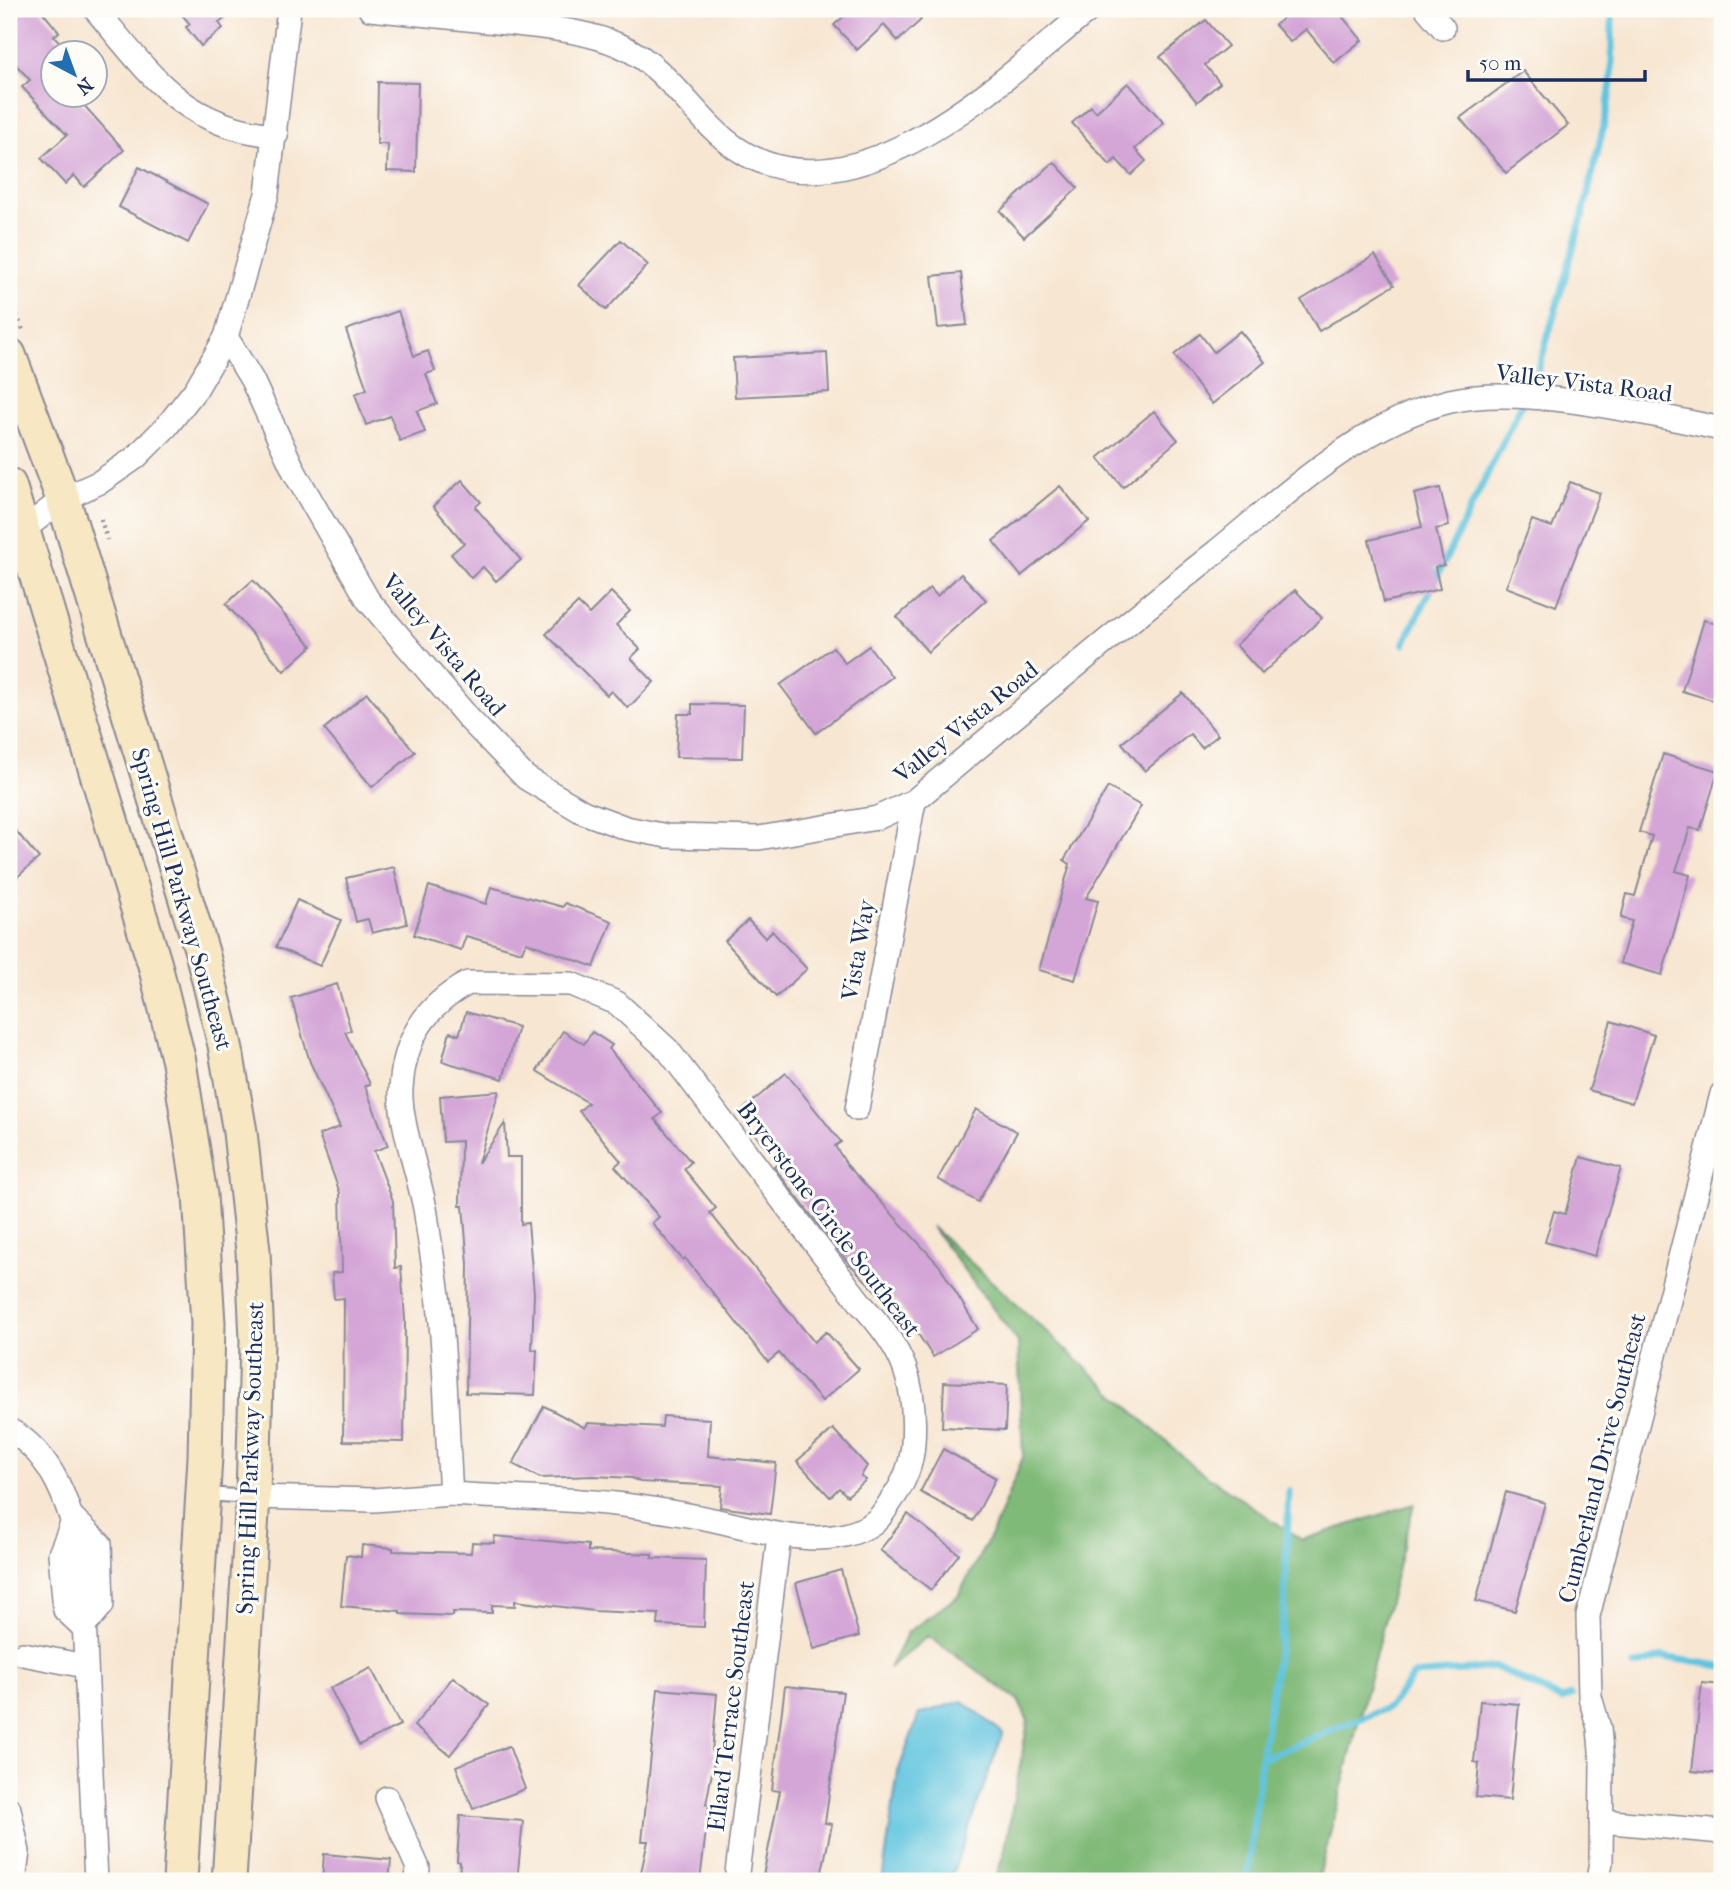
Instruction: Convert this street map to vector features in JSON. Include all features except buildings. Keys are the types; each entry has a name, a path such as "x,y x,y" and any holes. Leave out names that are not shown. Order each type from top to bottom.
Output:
{"street":[{"path":"95,9 146,69 185,105 211,122 276,135"},
{"path":"16,533 63,499 100,482 135,458 167,426 196,389 226,337 267,194 289,9"},
{"path":"370,9 559,29 611,43 649,63 717,133 744,153 784,167 814,171 842,169 875,158 941,124 975,102 1090,9"},
{"path":"1427,9 1443,28"},
{"name":"Valley Vista Road","path":"226,337 252,380 295,473 368,600 470,720 526,778 583,812 626,828 667,836 759,838 877,818 914,801 1137,614 1284,497 1344,452 1416,412 1452,401 1487,397 1520,398 1616,408 1722,429"},
{"name":"Spring Hill Parkway Southeast","path":"9,355 63,499 202,952 225,1045 240,1132 253,1251 257,1340 253,1497 229,1881"},
{"name":"Spring Hill Parkway Southeast","path":"9,485 16,533 140,913 179,1062 200,1195 208,1323 204,1494 180,1881"},
{"name":"Vista Way","path":"857,1109 914,801"},
{"name":"Bryerstone Circle Southeast","path":"468,983 571,984 617,1003 668,1049 862,1305 885,1329 901,1355 913,1388 913,1453 900,1488 878,1519 853,1531 828,1536 779,1536 700,1517 613,1504 451,1494 440,1314 421,1178 408,1135 401,1091 408,1049 421,1020 444,996 468,983"},
{"name":"Cumberland Drive Southeast","path":"1598,1881 1602,1762 1599,1728 1590,1697 1588,1616 1722,1094"},
{"path":"9,1430 35,1451 53,1474 74,1519 100,1544 102,1605 83,1627"},
{"path":"253,1497 374,1500 451,1494"},
{"path":"74,1519 61,1554 65,1610 83,1627 95,1806 96,1881"},
{"name":"Ellard Terrace Southeast","path":"736,1881 779,1536"},
{"path":"23,1654 85,1666"},
{"path":"387,1798 418,1868 417,1881"},
{"path":"9,1809 18,1852 14,1881"},
{"path":"1601,1821 1722,1832"}],"lane":[{"path":"204,1494 253,1497"}],"green space":[{"path":"931,1226 1195,1468 1302,1540 1414,1504 1318,1881 995,1881 1005,1849 1028,1721 1018,1700 928,1636 889,1668 908,1632 958,1596 994,1529 1023,1457 1018,1342"}],"water":[{"path":"962,1701 1003,1733 950,1881 882,1881 898,1772 919,1714"}],"waterway":[{"path":"1404,644 1538,371 1583,214 1607,111 1612,75 1612,9"},
{"path":"1247,1881 1261,1759 1284,1614 1289,1491"},
{"path":"1634,1666 1663,1657 1722,1666"},
{"path":"1261,1759 1389,1707 1414,1675 1496,1667 1562,1700 1571,1696"}]}
